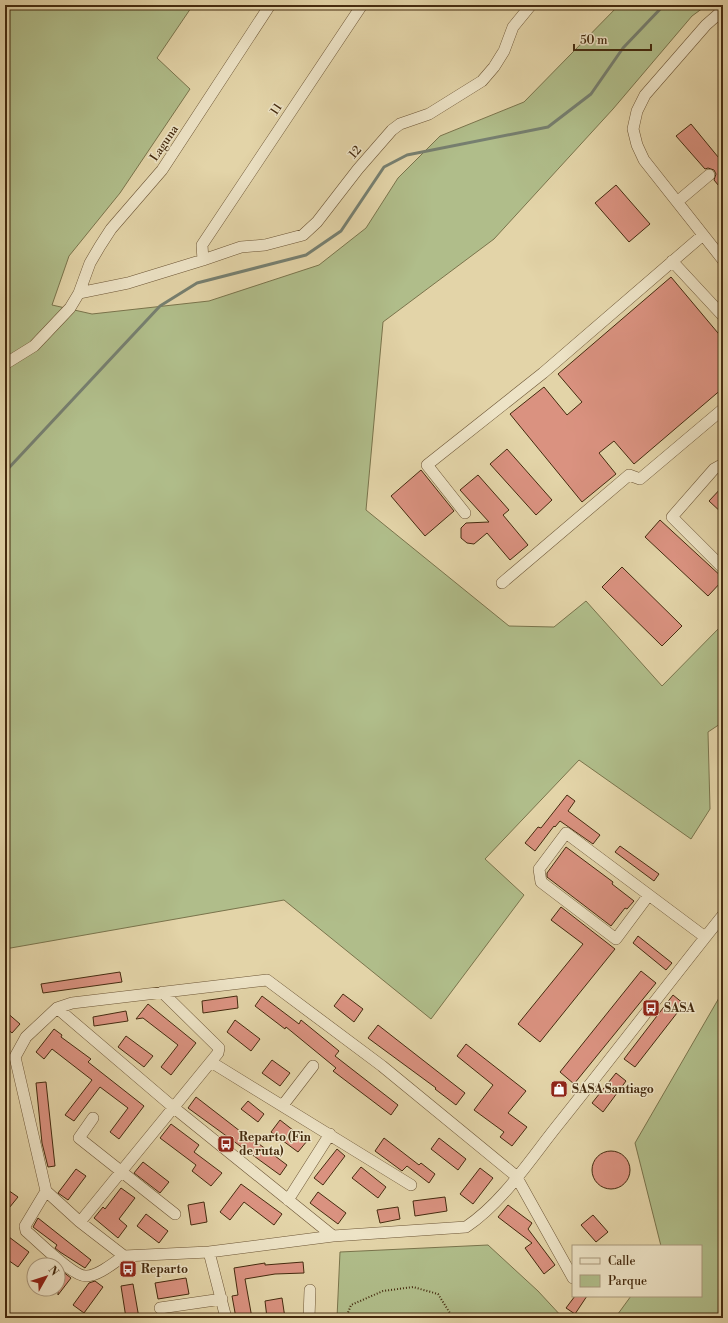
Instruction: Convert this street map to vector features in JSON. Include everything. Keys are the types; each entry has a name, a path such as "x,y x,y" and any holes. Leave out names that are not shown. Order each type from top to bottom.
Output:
{"street":[{"name":"Laguna","path":"5,364 34,346 70,308 79,293 90,263 111,229 162,170 270,5"},
{"name":"11","path":"203,260 202,245 212,228 362,5"},
{"name":"12","path":"79,293 128,283 241,247 265,245 303,235 317,222 358,169 392,130 400,124 429,114 482,81 494,67 504,51 513,27 531,5"},
{"path":"723,10 706,25 645,95 637,111 633,129 637,145 644,160 723,260"},
{"path":"677,202 709,175"},
{"path":"465,513 427,465 543,373 703,235"},
{"path":"672,261 723,316"},
{"path":"502,583 629,475 640,479 723,409"},
{"path":"723,464 714,469 672,517 723,568"},
{"path":"648,896 616,939 541,882 539,870 566,833 648,896 705,937"},
{"path":"46,1191 25,1226 26,1231 80,1276 87,1276 99,1272 124,1256 209,1252 333,1236 466,1227 484,1215 645,1016 723,915"},
{"path":"124,1256 80,1222 46,1191 15,1057 26,1037 57,1008 72,1003 262,980 273,982 382,1066 516,1176 572,1276"},
{"path":"80,1222 120,1171 211,1062 219,1048 162,992"},
{"path":"57,1008 173,1107 333,1236"},
{"path":"211,1062 411,1185"},
{"path":"283,1105 313,1066"},
{"path":"93,1118 79,1138 175,1214"},
{"path":"288,1200 330,1134"},
{"path":"209,1252 226,1318"},
{"path":"309,1318 310,1290"},
{"path":"160,1308 222,1299"}],"path":[{"path":"346,1318 351,1305 383,1291 413,1287 438,1294 453,1318"}],"green space":[{"path":"5,5 193,5 157,58 190,89 120,193 69,256 52,305 92,314 209,301 319,265 366,228 398,178 440,136 524,102 619,5 707,5 692,16 613,109 494,239 383,322 366,510 509,626 554,627 586,601 662,686 723,624 723,722 708,732 710,809 691,839 579,760 485,859 524,895 431,1019 284,900 5,949"},
{"path":"723,991 723,1318 615,1318 630,1297 702,1297 702,1245 661,1245 635,1143"},
{"path":"488,1245 538,1291 563,1318 337,1318 340,1252"}],"building":[{"path":"691,124 723,163 723,191 714,180 716,174 714,170 708,168 705,169 676,136"},
{"path":"616,185 650,224 629,242 595,203"},
{"path":"671,277 723,339 723,388 634,464 614,441 599,453 616,474 582,502 510,414 544,387 567,415 582,402 558,374"},
{"path":"507,449 552,500 536,515 490,464"},
{"path":"421,470 454,511 425,536 391,496"},
{"path":"478,475 509,510 503,515 528,545 510,560 487,533 474,544 467,543 461,538 461,528 466,523 489,522 460,490"},
{"path":"723,486 723,514 709,501"},
{"path":"660,520 723,578 723,580 708,596 645,537"},
{"path":"622,567 682,626 662,646 602,587"},
{"path":"567,795 575,801 568,811 600,835 593,844 560,821 555,827 554,826 535,851 525,843 538,827 541,828"},
{"path":"620,846 659,874 654,881 615,852"},
{"path":"566,847 613,882 612,884 634,901 627,909 625,908 611,926 547,877 547,873"},
{"path":"561,907 615,949 540,1042 518,1024 583,944 551,920"},
{"path":"638,936 672,963 666,970 633,943"},
{"path":"641,971 656,983 574,1084 560,1072"},
{"path":"120,972 122,982 43,993 41,984"},
{"path":"343,994 363,1009 354,1022 334,1006"},
{"path":"673,995 684,1004 635,1067 624,1059"},
{"path":"237,996 238,1008 203,1013 202,1001"},
{"path":"262,996 299,1024 301,1020 339,1051 335,1056 398,1105 391,1115 333,1071 336,1068 286,1027 285,1029 255,1006"},
{"path":"148,1004 196,1043 171,1075 161,1067 178,1045 143,1018 136,1019"},
{"path":"5,1011 20,1024 12,1033 5,1027"},
{"path":"126,1011 128,1021 94,1026 93,1017"},
{"path":"235,1020 260,1039 251,1051 227,1032"},
{"path":"378,1025 465,1093 456,1105 435,1089 436,1088 368,1038"},
{"path":"54,1029 62,1035 61,1037 91,1059 88,1062 144,1106 119,1139 110,1132 128,1108 100,1087 74,1121 65,1115 92,1080 52,1049 44,1059 36,1052"},
{"path":"126,1036 153,1056 144,1067 118,1047"},
{"path":"466,1044 526,1091 508,1113 527,1127 512,1146 500,1137 504,1132 474,1110 493,1085 457,1056"},
{"path":"272,1060 290,1073 280,1086 262,1073"},
{"path":"616,1073 626,1081 603,1112 592,1103"},
{"path":"46,1082 55,1166 48,1167 42,1143 36,1083"},
{"path":"196,1097 258,1145 259,1144 287,1165 280,1175 188,1108"},
{"path":"248,1101 264,1114 258,1122 241,1109"},
{"path":"280,1120 307,1141 298,1152 271,1132"},
{"path":"171,1124 199,1145 194,1152 222,1173 211,1186 192,1171 196,1165 160,1138"},
{"path":"384,1138 419,1165 421,1163 435,1174 429,1183 407,1166 402,1171 375,1151"},
{"path":"439,1138 466,1159 458,1170 431,1149"},
{"path":"337,1149 345,1156 323,1185 314,1178"},
{"path":"611,1151 624,1157 630,1170 624,1183 611,1189 598,1183 592,1170 598,1157"},
{"path":"143,1162 169,1182 160,1193 134,1173"},
{"path":"361,1167 386,1187 378,1198 352,1178"},
{"path":"480,1168 493,1178 473,1204 460,1194"},
{"path":"76,1169 86,1176 68,1200 58,1193"},
{"path":"241,1184 282,1214 274,1225 244,1202 230,1220 220,1212"},
{"path":"5,1188 18,1197 5,1213"},
{"path":"121,1188 135,1198 119,1219 127,1226 118,1238 94,1218 103,1207 105,1209"},
{"path":"318,1192 346,1213 338,1224 310,1203"},
{"path":"445,1197 447,1211 415,1216 413,1201"},
{"path":"204,1202 207,1222 191,1225 188,1205"},
{"path":"508,1205 532,1223 528,1229 555,1265 544,1274 525,1248 532,1243 498,1217"},
{"path":"398,1207 400,1219 380,1223 377,1210"},
{"path":"146,1214 168,1231 159,1243 137,1226"},
{"path":"593,1215 608,1232 596,1242 581,1225"},
{"path":"38,1218 91,1260 85,1268 60,1252 55,1248 57,1245 33,1227"},
{"path":"5,1234 29,1252 18,1267 5,1258"},
{"path":"303,1262 304,1273 275,1274 245,1279 252,1318 236,1318 232,1296 238,1295 234,1268 265,1263 265,1265"},
{"path":"66,1274 71,1278 66,1285"},
{"path":"186,1278 189,1294 158,1299 155,1283"},
{"path":"95,1281 103,1287 84,1313 73,1305 89,1283"},
{"path":"133,1284 139,1318 126,1318 121,1286"},
{"path":"574,1297 586,1297 575,1314 566,1308"},
{"path":"282,1298 285,1318 267,1318 265,1301"}],"waterway":[{"path":"5,472 160,306 197,283 306,255 341,231 384,167 407,155 548,127 591,94 623,48 664,5"}],"place":[{"name":"SASA","path":"651,1008"},
{"name":"SASA Santiago","path":"559,1089"},
{"name":"Reparto (Fin de ruta)","path":"226,1144"},
{"name":"Reparto","path":"128,1269"}]}
